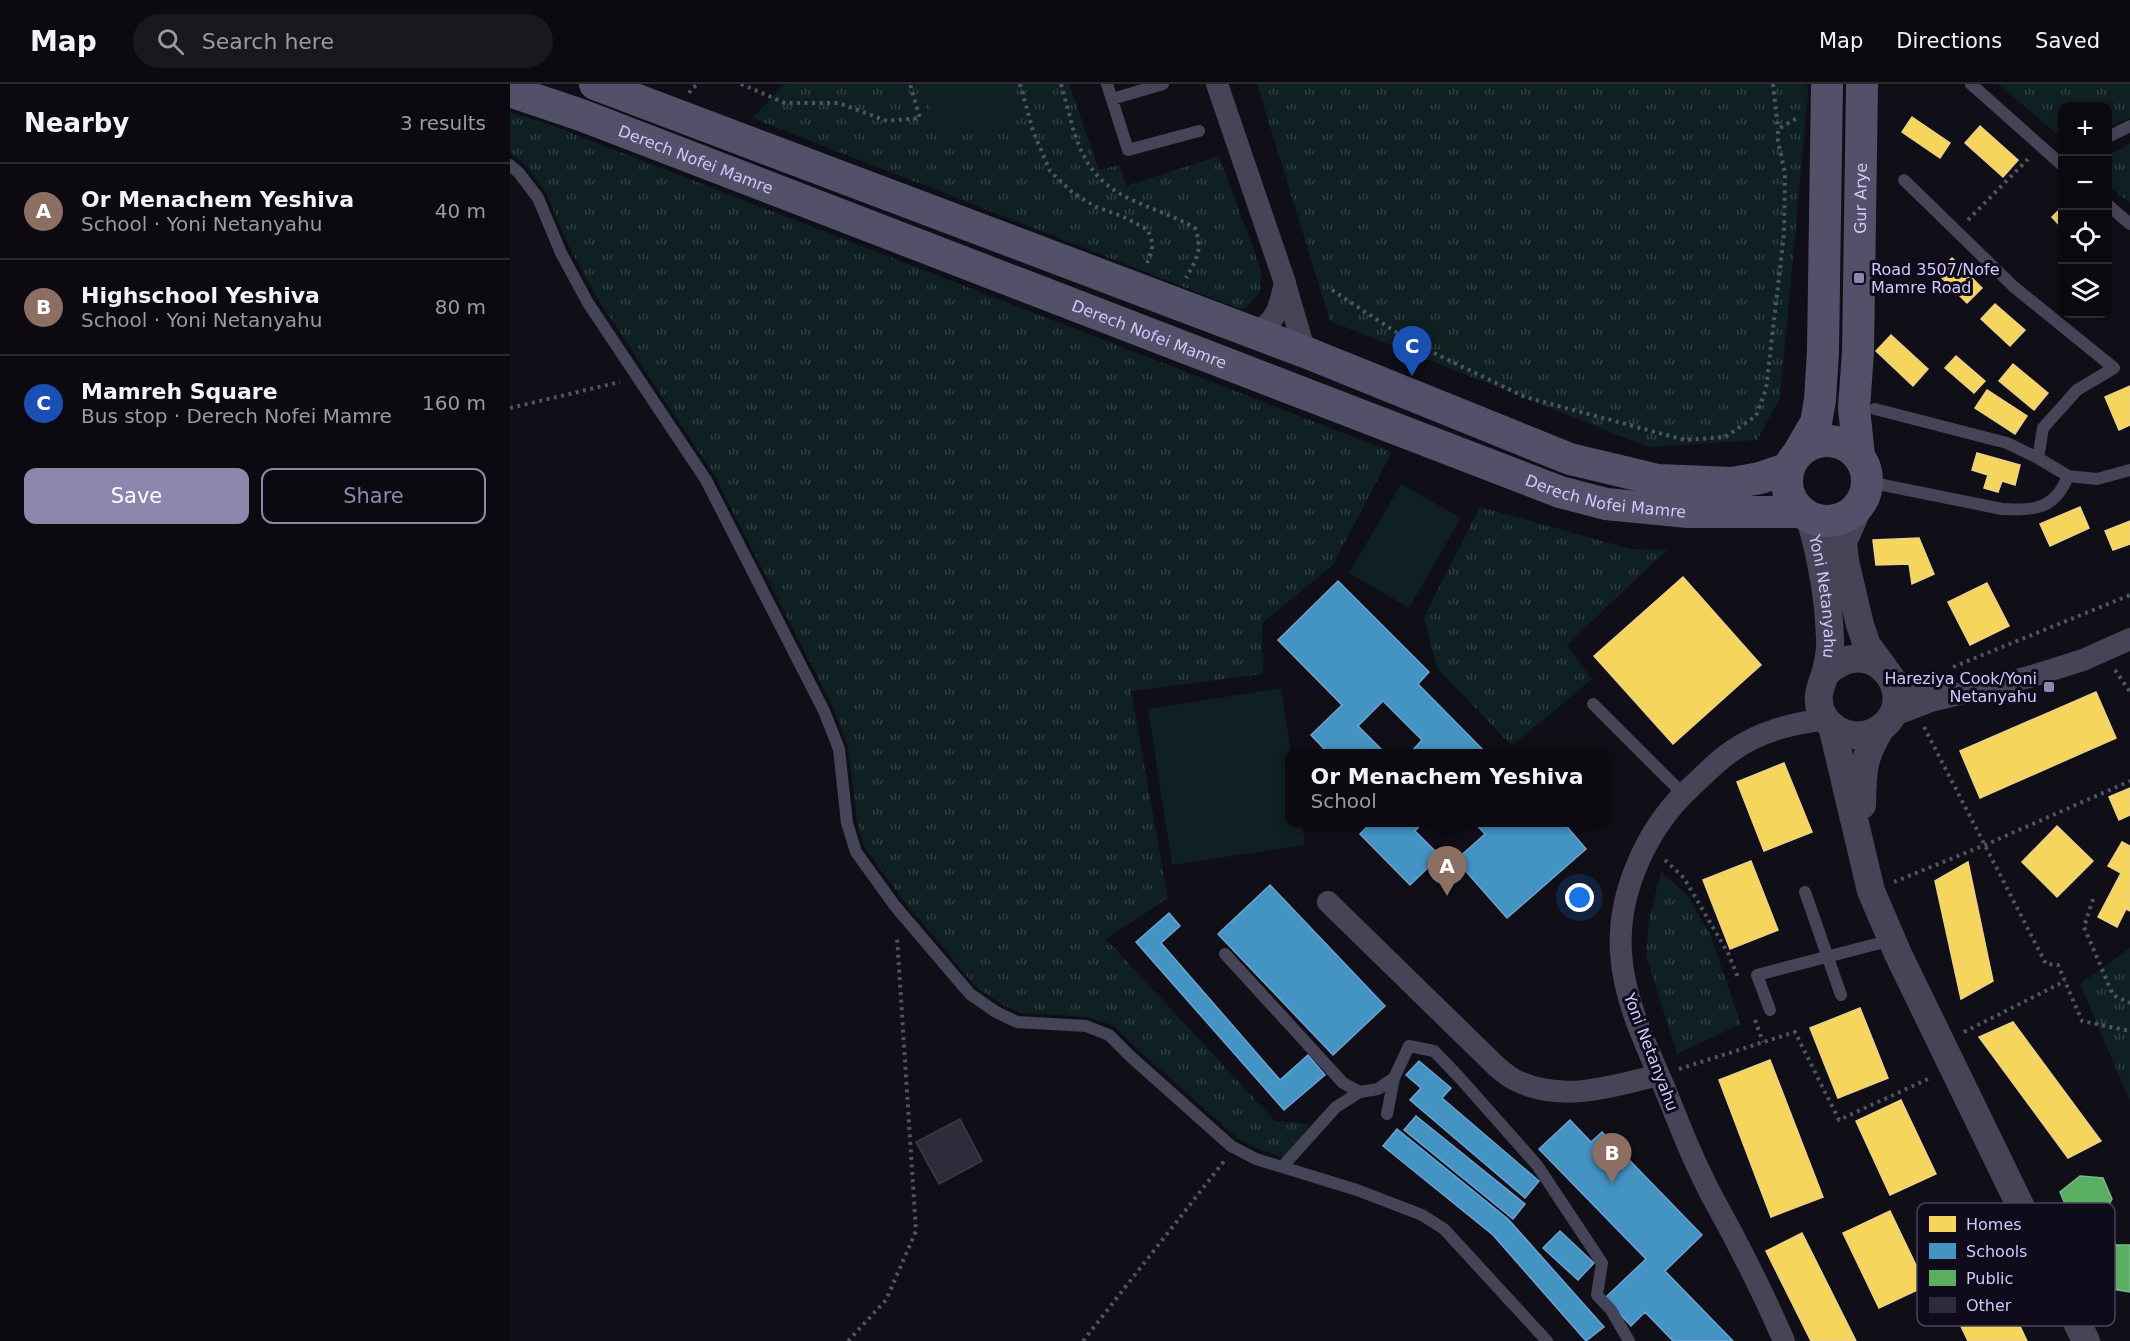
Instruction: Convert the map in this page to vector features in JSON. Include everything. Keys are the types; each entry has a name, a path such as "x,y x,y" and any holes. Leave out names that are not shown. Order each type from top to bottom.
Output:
{"main road":[{"name":"Derech Nofei Mamre","path":"595,84 1305,352 1570,459 1612,471 1658,480 1732,483 1760,478 1795,459"},
{"name":"Gur Arye","path":"1862,84 1858,352 1854,408 1862,482"},
{"name":"Derech Nofei Mamre","path":"510,91 592,119 1560,492 1606,504 1678,511 1806,515"},
{"name":"Gur Arye","path":"1795,459 1816,423 1820,400 1824,351 1827,93"},
{"path":"1831,441 1849,447 1862,482 1848,516 1836,521 1823,521 1806,515 1793,503 1788,492 1787,480 1795,459 1812,444 1831,441"}],"street":[{"path":"1217,84 1285,282 1305,352"},
{"path":"1253,333 1273,319 1285,282"},
{"name":"Yoni Netanyahu","path":"1862,482 1843,542 1845,561 1867,645 1888,674"},
{"name":"Yoni Netanyahu","path":"1806,515 1816,540 1825,591 1830,642 1822,680"},
{"path":"1822,680 1818,699 1820,710 1829,723 1840,732 1861,736 1896,717 1980,689 2083,660 2130,639"},
{"path":"1774,731 1798,711 1822,680 1842,661 1853,658 1874,662 1888,674 1920,689 1980,689"},
{"path":"1862,859 1863,765 1868,749 1896,717 1896,698 1888,674"},
{"path":"1774,731 1804,722 1829,723"},
{"path":"1829,723 1871,891 1892,940 2019,1203"},
{"name":"Yoni Netanyahu","path":"1774,731 1733,750 1683,794 1658,826 1642,852 1630,887 1622,919 1621,953 1626,992 1641,1035 1701,1175 1748,1264 1784,1341"},
{"path":"1328,902 1496,1066 1515,1080 1544,1090 1571,1092 1603,1089 1658,1075"},
{"path":"2079,1326 2086,1341"}],"lane":[{"path":"1107,84 1128,150 1199,131"},
{"path":"1112,99 1163,84"},
{"path":"1971,84 2058,159"},
{"path":"2112,135 2130,126"},
{"path":"510,165 538,198 561,253 588,303 706,480 825,711 839,749 847,823 856,852 895,906 970,994 996,1012 1017,1022 1086,1026 1109,1035 1231,1146 1256,1159 1357,1190 1422,1215 1444,1229 1547,1341"},
{"path":"1904,180 2014,287 2114,368 2077,390 2043,428 2038,458"},
{"path":"2112,208 2130,224"},
{"path":"1875,409 2007,443 2068,476 2097,479 2130,470"},
{"path":"1862,482 2002,509 2020,510 2037,509 2051,500 2063,489 2068,476"},
{"path":"1593,704 1683,794"},
{"path":"1805,892 1840,995"},
{"path":"1770,1010 1757,975 1892,940"},
{"path":"1224,954 1343,1083 1360,1092"},
{"path":"1387,1114 1394,1078 1409,1046 1434,1052 1537,1165 1602,1263 1598,1295 1611,1310 1629,1341"},
{"path":"1282,1167 1336,1107 1360,1092 1378,1089 1394,1078"}],"path":[{"path":"741,84 785,103 839,103 887,121 921,118 910,84"},
{"path":"1020,84 1033,131 1050,171 1073,193 1096,207 1122,216 1148,230 1152,251 1137,289"},
{"path":"1061,84 1082,155 1094,174 1121,194 1183,220 1195,228 1200,241 1198,257 1173,302"},
{"path":"1332,290 1411,342 1525,397 1685,440 1725,437 1756,416 1766,389 1784,234 1785,173 1778,141 1773,84"},
{"path":"1778,129 1827,93"},
{"path":"1957,231 2041,146"},
{"path":"510,408 638,377"},
{"path":"1952,667 2130,595"},
{"path":"1896,717 1985,845 2046,964 2058,965 2082,1021 2130,1031"},
{"path":"1871,891 1985,845 2130,781"},
{"path":"1647,844 1684,878 1728,953 1741,986"},
{"path":"2093,899 2084,927 2113,995 2130,1003"},
{"path":"848,1341 886,1300 916,1231 895,906"},
{"path":"1941,1042 2065,981"},
{"path":"1755,1020 1763,1042"},
{"path":"1658,1075 1794,1032 1839,1120 1953,1068"},
{"path":"1083,1341 1224,1163 1231,1146"}],"green space":[{"path":"785,84 1069,84 1099,170 1120,165 1126,186 1219,156 1261,270 1260,291 1248,306 1240,309 752,118"},
{"path":"921,84 1010,84 1020,115 940,141"},
{"path":"1257,84 1807,84 1808,95 1780,398 1757,440 1649,447 1330,321"},
{"path":"1998,84 2130,84 2130,118 2112,125 2112,102 2058,102 2058,135"},
{"path":"510,112 548,124 1392,452 1333,565 1262,623 1263,674 1131,691 1168,898 1106,939 1275,1121 1311,1124 1285,1158 1260,1150 1237,1138 1114,1026 1088,1017 1020,1013 1001,1004 976,987 903,900 865,848 857,821 848,746 833,707 714,475 597,298 570,249 546,193 526,166 510,153"},
{"path":"2130,143 2130,203 2112,189 2112,152"},
{"path":"1401,484 1461,518 1409,608 1349,573"},
{"path":"1480,507 1631,549 1667,550 1567,645 1592,679 1512,746 1437,668 1424,617"},
{"path":"1281,688 1290,749 1285,749 1285,827 1303,827 1305,845 1172,865 1148,709"},
{"path":"1661,871 1687,895 1710,934 1741,1024 1677,1054 1646,956 1649,919"},
{"path":"2130,948 2130,1101 2080,984"}],"building: Homes":[{"path":"1912,117 1950,143 1940,158 1902,132"},
{"path":"1980,126 2018,160 2003,177 1965,143"},
{"path":"2058,211 2058,224 2052,217"},
{"path":"1952,258 1982,288 1967,303 1937,273"},
{"path":"1995,304 2025,330 2010,346 1981,319"},
{"path":"1891,335 1928,369 1913,386 1876,351"},
{"path":"1956,356 1985,381 1974,393 1945,368"},
{"path":"2013,364 2048,393 2034,410 1999,381"},
{"path":"2130,386 2130,425 2119,430 2105,397"},
{"path":"1987,390 2027,416 2015,434 1975,408"},
{"path":"1977,453 2020,465 2015,485 2002,481 1998,492 1984,488 1988,475 1972,470"},
{"path":"2080,507 2089,528 2050,546 2040,524"},
{"path":"2130,521 2130,544 2113,550 2105,531"},
{"path":"1919,538 1934,574 1912,584 1909,564 1876,565 1873,540"},
{"path":"1683,577 1761,665 1673,744 1594,656"},
{"path":"1987,583 2009,626 1970,645 1948,602"},
{"path":"2096,692 2116,738 1980,798 1960,751"},
{"path":"1784,763 1812,832 1764,851 1737,782"},
{"path":"2130,788 2130,815 2119,820 2109,797"},
{"path":"2057,826 2093,861 2057,897 2022,862"},
{"path":"2122,842 2130,846 2130,911 2126,909 2117,927 2098,917 2121,873 2108,866"},
{"path":"1751,861 1778,930 1730,949 1703,880"},
{"path":"1968,862 1993,981 1961,999 1935,881"},
{"path":"1860,1008 1888,1078 1838,1098 1810,1028"},
{"path":"2013,1022 2101,1141 2068,1158 1979,1037"},
{"path":"1770,1060 1823,1197 1771,1217 1719,1080"},
{"path":"1901,1100 1936,1174 1890,1195 1856,1121"},
{"path":"1890,1211 1917,1267 1917,1290 1879,1308 1843,1233"},
{"path":"1802,1233 1856,1341 1811,1341 1766,1251"},
{"path":"1961,1326 2020,1326 2027,1341 1968,1341"}],"building: Schools":[{"path":"1338,581 1429,672 1418,684 1482,749 1414,749 1422,740 1383,701 1358,726 1381,749 1324,749 1311,735 1342,705 1278,640"},
{"path":"1367,827 1419,827 1415,831 1440,856 1410,885 1360,834"},
{"path":"1479,827 1567,827 1586,849 1507,918 1456,860 1485,834"},
{"path":"1270,885 1385,1006 1333,1055 1218,934"},
{"path":"1169,913 1180,926 1161,943 1280,1080 1308,1055 1325,1075 1284,1110 1136,942"},
{"path":"1419,1061 1451,1088 1442,1098 1539,1181 1525,1198 1410,1100 1421,1088 1406,1075"},
{"path":"1416,1116 1525,1204 1513,1219 1404,1130"},
{"path":"1570,1120 1591,1142 1602,1132 1702,1235 1665,1271 1733,1341 1673,1341 1645,1312 1631,1326 1605,1298 1646,1259 1539,1149"},
{"path":"1397,1129 1508,1219 1604,1327 1586,1341 1493,1235 1383,1146"},
{"path":"1560,1231 1594,1263 1578,1280 1543,1248"}],"building: Public":[{"path":"2080,1176 2103,1178 2112,1199 2110,1203 2065,1203 2060,1192"},
{"path":"2115,1243 2130,1245 2130,1292 2115,1290"}],"building: Other":[{"path":"960,1119 982,1161 939,1184 916,1142"}],"place":[{"name":"Road 3507/Nofe Mamre Road","path":"1859,278"},
{"name":"Mamreh Square","path":"1412,376"},
{"name":"Hareziya Cook/Yoni Netanyahu","path":"2049,687"},
{"name":"Or Menachem Yeshiva","path":"1447,896"},
{"name":"Highschool Yeshiva","path":"1612,1183"}]}
